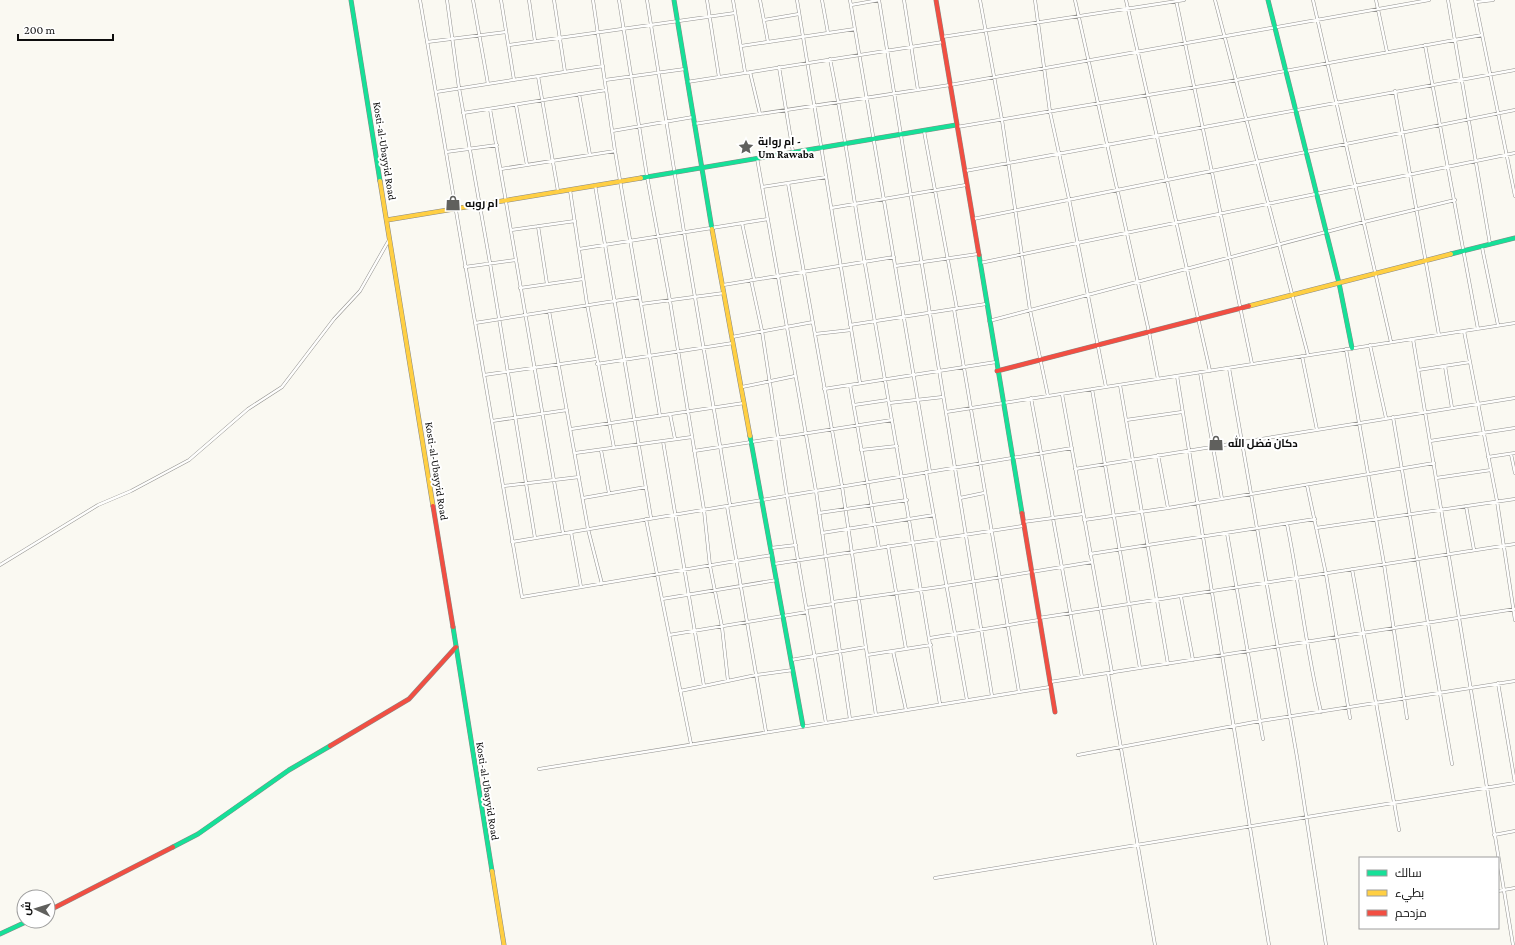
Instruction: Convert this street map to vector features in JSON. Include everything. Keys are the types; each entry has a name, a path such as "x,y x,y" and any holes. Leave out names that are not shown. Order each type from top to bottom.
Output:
{"main road":[{"name":"Kosti-al-Ubayyid Road","path":"351,0 504,945"},
{"path":"674,0 701,167 803,726"},
{"path":"936,0 1002,403 1055,712"},
{"path":"1268,0 1339,283 1352,348"},
{"path":"387,220 924,130 957,126"},
{"path":"997,371 1515,238"},
{"path":"56,907 198,834 289,770 410,699 456,647"},
{"path":"0,934 16,927"}],"street":[{"path":"420,0 522,597 772,555"},
{"path":"447,0 463,113 490,263 535,538"},
{"path":"473,0 488,84"},
{"path":"501,0 514,80"},
{"path":"529,0 535,41"},
{"path":"554,0 565,72"},
{"path":"593,0 615,151 660,416"},
{"path":"619,0 647,176 670,301 704,510 710,566 722,627 728,681"},
{"path":"648,0 660,72 666,122 714,408 736,561 766,732"},
{"path":"707,0 719,77"},
{"path":"732,0 745,73"},
{"path":"760,0 768,42"},
{"path":"797,0 860,383"},
{"path":"822,0 828,33"},
{"path":"850,0 930,472"},
{"path":"851,4 879,0 992,696"},
{"path":"904,0 918,90"},
{"path":"980,0 1009,163 1030,310 1048,396"},
{"path":"1035,0 1050,112 1069,199 1106,387"},
{"path":"1075,0 1149,332 1158,379"},
{"path":"1126,0 1197,319 1210,370"},
{"path":"687,82 912,47 986,30 1184,0"},
{"path":"1215,0 1308,355"},
{"path":"1313,0 1391,342"},
{"path":"1376,0 1387,52"},
{"path":"694,124 950,85 1429,0"},
{"path":"1448,0 1490,244"},
{"path":"1493,0 1476,1 1515,196"},
{"path":"1176,1 1212,170 1239,309 1252,364"},
{"path":"509,45 735,13"},
{"path":"764,20 799,14"},
{"path":"741,46 855,29"},
{"path":"427,42 506,32"},
{"path":"957,126 1194,88 1327,62 1482,35"},
{"path":"1425,45 1465,251 1478,328"},
{"path":"830,59 846,143 884,379 903,476 940,704"},
{"path":"436,92 603,66"},
{"path":"780,67 793,152"},
{"path":"605,80 685,69"},
{"path":"964,172 1246,118 1515,70"},
{"path":"750,72 760,114"},
{"path":"538,76 558,191"},
{"path":"463,113 606,90"},
{"path":"1395,91 1439,335"},
{"path":"579,94 590,155"},
{"path":"516,104 527,165"},
{"path":"490,109 507,200 524,315 563,533"},
{"path":"972,219 1515,110"},
{"path":"612,131 693,117"},
{"path":"924,130 948,258 979,464 1019,692"},
{"path":"446,152 497,146"},
{"path":"501,169 615,151"},
{"path":"979,264 1410,176 1515,153"},
{"path":"757,158 816,491 850,719"},
{"path":"762,187 826,177"},
{"path":"788,183 846,509 876,715"},
{"path":"595,185 651,518"},
{"path":"831,208 966,185"},
{"path":"570,189 596,359 614,448"},
{"path":"989,321 1279,244 1455,200"},
{"path":"579,249 768,219"},
{"path":"511,230 575,220"},
{"path":"742,223 762,331 787,496 826,723"},
{"path":"538,226 547,284"},
{"path":"0,565 98,505 130,491 189,460 248,410 282,387 334,319 360,291 390,238"},
{"path":"1482,247 1498,325"},
{"path":"895,266 978,254"},
{"path":"723,285 894,257"},
{"path":"465,267 516,260"},
{"path":"520,288 583,279"},
{"path":"641,304 724,293"},
{"path":"475,323 587,304 640,297"},
{"path":"850,325 986,304"},
{"path":"549,311 588,529 602,584"},
{"path":"732,337 813,322"},
{"path":"946,412 1515,323"},
{"path":"815,334 851,330"},
{"path":"1464,331 1497,501 1502,546 1515,620"},
{"path":"1413,339 1498,857"},
{"path":"597,364 734,343"},
{"path":"1370,345 1386,418"},
{"path":"1346,349 1384,564 1407,718"},
{"path":"1302,356 1317,430"},
{"path":"484,374 596,359"},
{"path":"824,389 996,362"},
{"path":"1418,370 1470,362"},
{"path":"1445,366 1452,408"},
{"path":"1229,368 1279,646 1326,945"},
{"path":"1200,372 1222,500"},
{"path":"742,386 796,376"},
{"path":"1176,376 1269,945"},
{"path":"1120,384 1168,664"},
{"path":"850,385 879,548"},
{"path":"1092,389 1140,668"},
{"path":"1062,394 1100,609 1121,747 1155,945"},
{"path":"889,404 943,397"},
{"path":"1031,398 1082,677"},
{"path":"1075,469 1515,398"},
{"path":"854,405 888,400"},
{"path":"571,429 745,403"},
{"path":"492,421 567,410"},
{"path":"1126,420 1182,412"},
{"path":"670,414 674,439"},
{"path":"1393,417 1411,514 1452,764"},
{"path":"694,451 779,439 892,420"},
{"path":"1430,441 1515,428"},
{"path":"575,453 692,437"},
{"path":"663,441 704,686"},
{"path":"861,450 897,446"},
{"path":"512,542 1072,448"},
{"path":"601,450 609,493"},
{"path":"1488,457 1513,453 1515,473"},
{"path":"1158,455 1168,508"},
{"path":"1084,520 1142,513 1222,500 1434,463"},
{"path":"1436,478 1491,470"},
{"path":"926,472 967,700"},
{"path":"503,486 579,477"},
{"path":"1307,485 1326,574 1350,718"},
{"path":"583,498 646,487"},
{"path":"960,498 984,493"},
{"path":"1316,528 1515,499"},
{"path":"819,513 907,500"},
{"path":"1466,506 1474,550"},
{"path":"774,564 991,531 1053,518 1083,514"},
{"path":"822,534 934,516"},
{"path":"646,519 690,744"},
{"path":"1090,554 1315,519"},
{"path":"1288,524 1320,712"},
{"path":"571,532 581,587"},
{"path":"1227,533 1263,740"},
{"path":"930,638 1007,626 1071,613 1157,601 1515,544"},
{"path":"771,548 796,545"},
{"path":"888,546 906,649"},
{"path":"806,608 859,598 922,590 1092,562"},
{"path":"1352,569 1398,830"},
{"path":"662,599 777,580"},
{"path":"1181,597 1192,660"},
{"path":"539,769 1019,692 1082,677 1514,609"},
{"path":"669,635 807,612"},
{"path":"867,655 931,645"},
{"path":"791,660 866,647"},
{"path":"893,650 906,710"},
{"path":"680,691 756,675 793,670"},
{"path":"1078,755 1260,721 1515,681"},
{"path":"935,878 1515,783 1498,683"},
{"path":"1494,835 1515,831"},
{"path":"1499,862 1514,945"},
{"path":"1499,891 1515,888"}],"traffic: fast":[{"path":"351,0 380,181"},
{"path":"674,0 712,229"},
{"path":"1268,0 1339,283 1352,348"},
{"path":"641,178 956,125"},
{"path":"1451,254 1515,238"},
{"path":"979,255 1022,513"},
{"path":"750,436 803,726"},
{"path":"453,627 492,871"},
{"path":"173,847 198,834 289,770 330,746"},
{"path":"0,934 16,927"}],"traffic: slow":[{"path":"387,220 641,178"},
{"path":"380,181 433,506"},
{"path":"712,229 750,436"},
{"path":"1249,306 1451,254"},
{"path":"492,871 504,945"}],"traffic: jam":[{"path":"936,0 979,255"},
{"path":"997,371 1249,306"},
{"path":"433,506 453,627"},
{"path":"1022,513 1055,712"},
{"path":"330,746 409,699 456,647"},
{"path":"56,907 173,847"}],"place":[{"name":"ام روابة - Um Rawaba","path":"746,147"},
{"name":"ام روبه","path":"453,203"},
{"name":"دكان فضل الله","path":"1216,443"}]}
